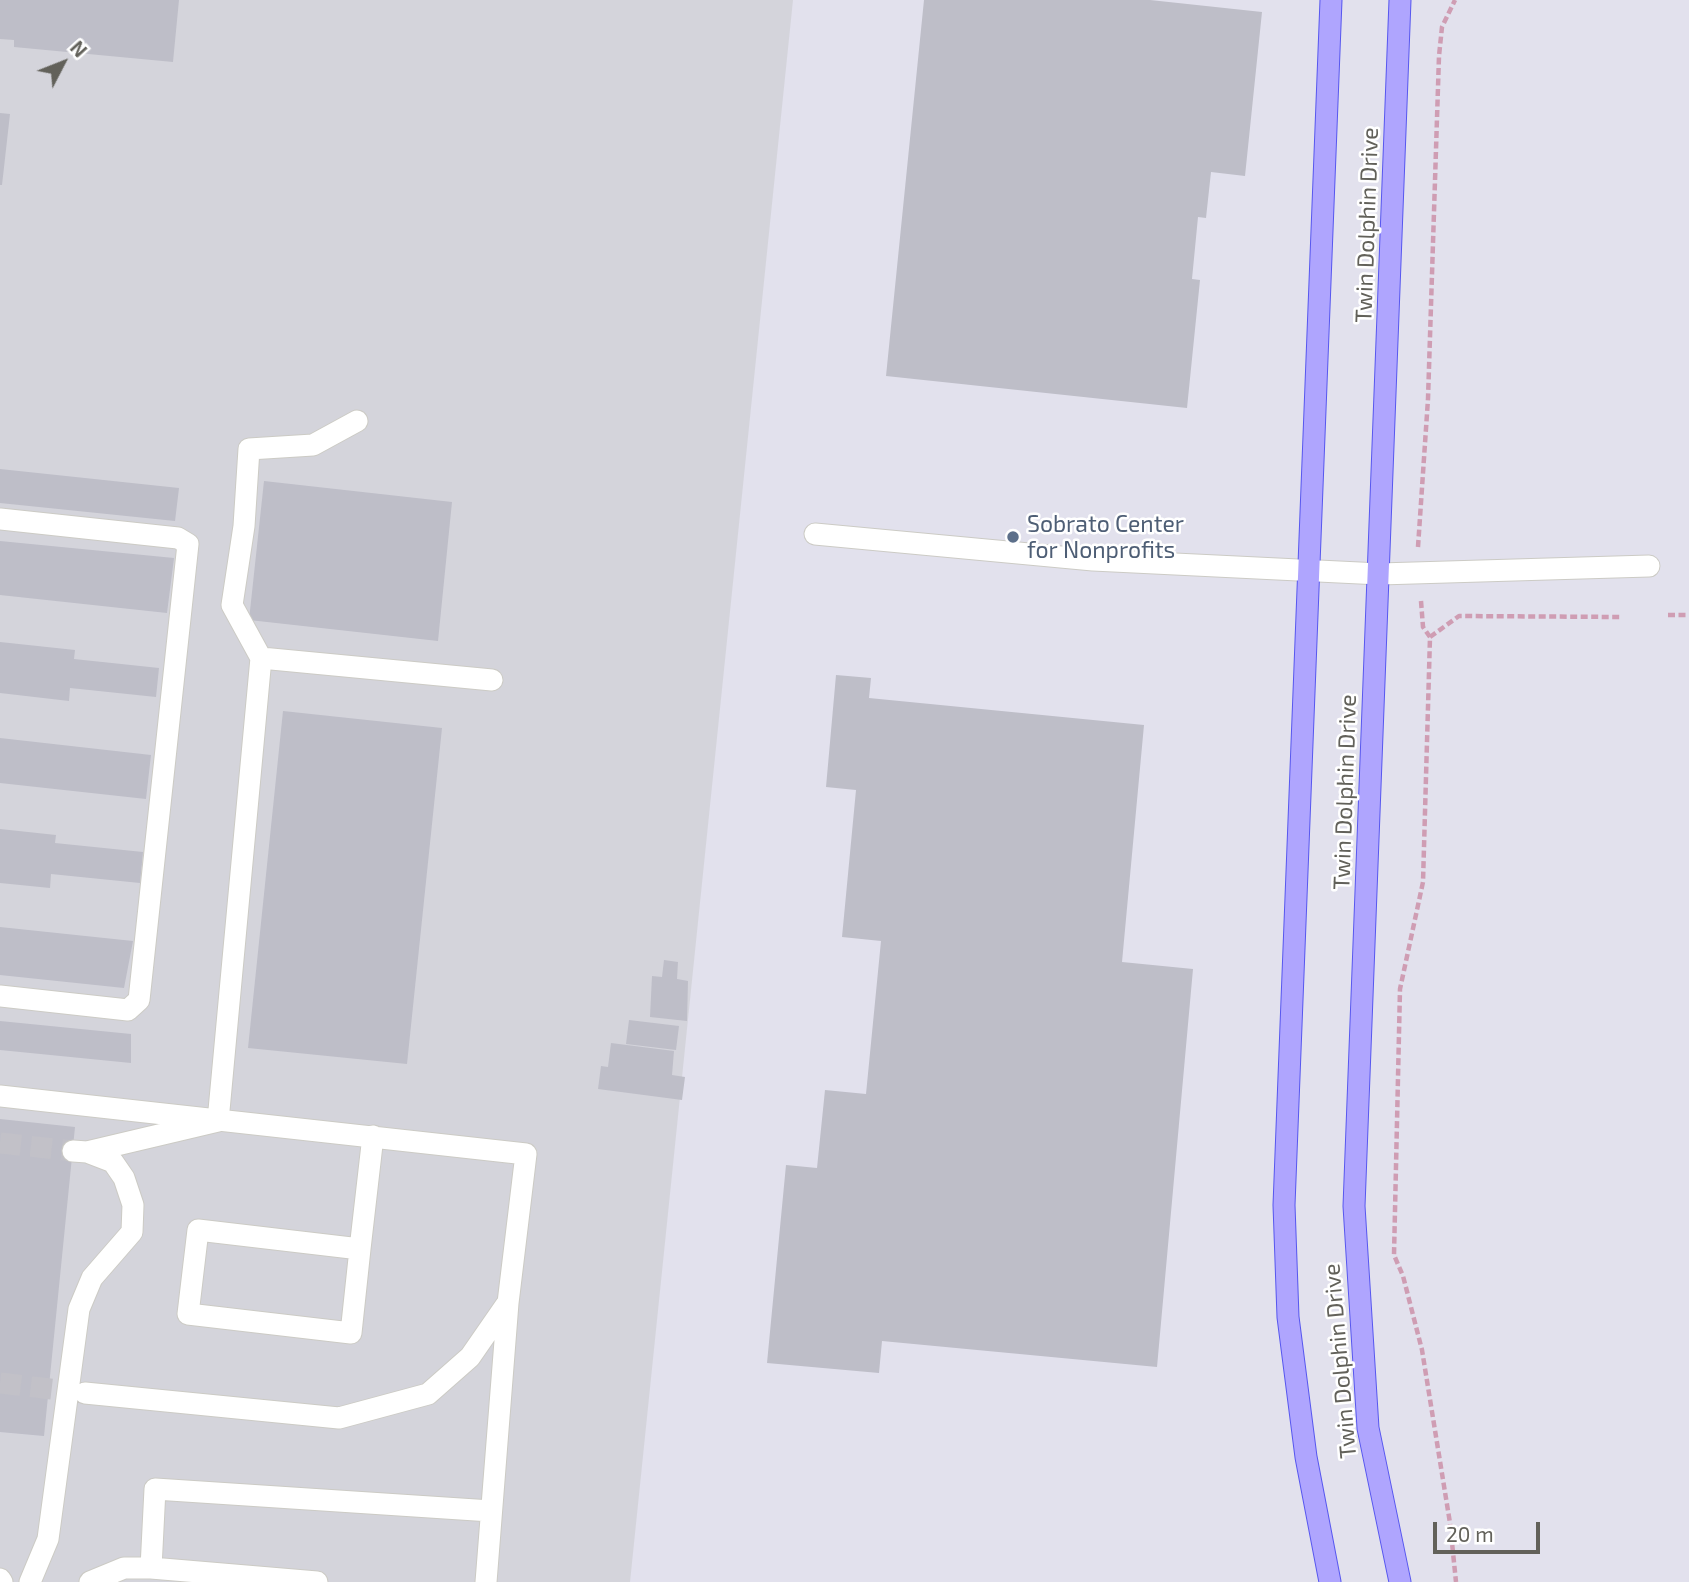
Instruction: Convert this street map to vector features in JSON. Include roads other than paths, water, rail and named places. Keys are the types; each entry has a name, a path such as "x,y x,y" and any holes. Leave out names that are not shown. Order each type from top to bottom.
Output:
{"main road":[{"name":"Twin Dolphin Drive","path":"1330,1582 1306,1457 1288,1317 1284,1205 1311,571 1331,0"},
{"name":"Twin Dolphin Drive","path":"1400,0 1354,1206 1368,1428 1400,1582"}],"lane":[{"path":"218,1121 261,658 232,605 244,526 249,449 313,445 358,421"},
{"path":"0,519 178,538 188,544 139,1000 128,1010 0,996"},
{"path":"815,534 1093,560 1380,574 1649,566"},
{"path":"261,658 492,680"},
{"path":"0,1096 526,1154 508,1303 486,1582"},
{"path":"30,1582 48,1539 79,1309 92,1278 132,1232 133,1205 124,1178 113,1162 80,1152 218,1121"},
{"path":"360,1249 198,1230 188,1314 351,1333 373,1136"},
{"path":"85,1392 339,1418 428,1394 470,1357 508,1303"},
{"path":"151,1568 155,1489 491,1511"},
{"path":"90,1582 124,1568 317,1582"}],"tunnel":[{"path":"0,1143 73,1151"},
{"path":"0,1383 85,1393"}],"place":[{"name":"Sobrato Center for Nonprofits","path":"1013,537"}]}
